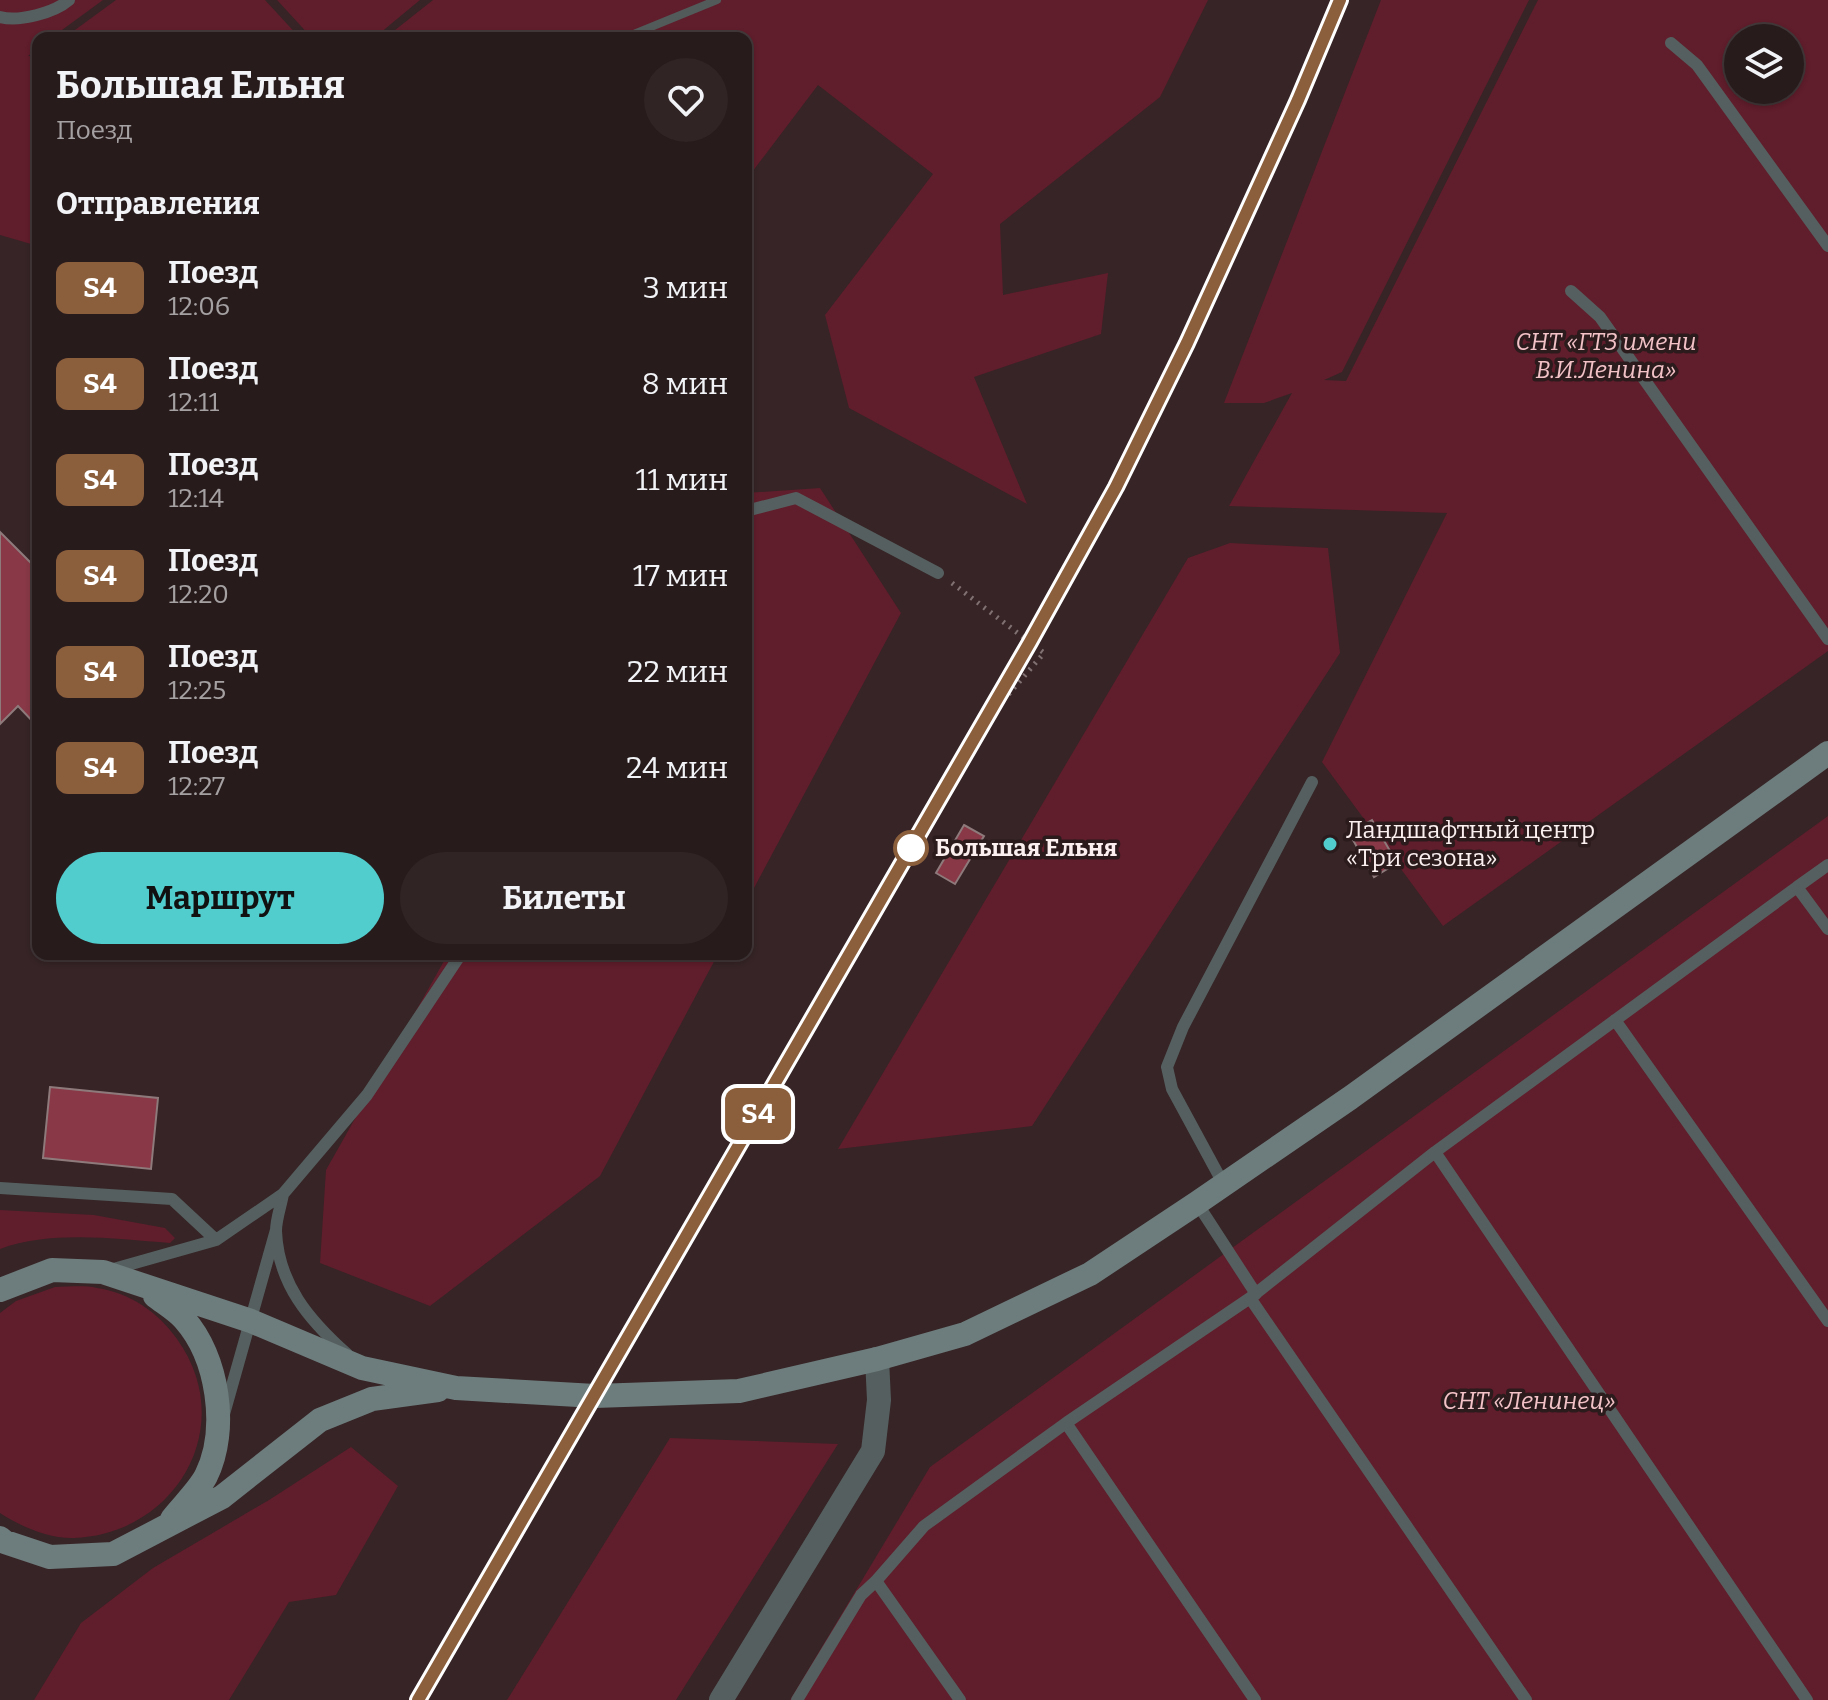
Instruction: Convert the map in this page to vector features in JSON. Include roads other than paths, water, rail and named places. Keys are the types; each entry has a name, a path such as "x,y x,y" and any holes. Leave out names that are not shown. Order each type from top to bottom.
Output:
{"main road":[{"path":"1,1288 52,1270 103,1272 251,1321 362,1368 456,1388 595,1396 739,1391 877,1359 965,1334 1090,1274 1224,1185 1350,1098 1828,753"},
{"path":"142,1286 183,1318 200,1341 215,1376 218,1436 206,1476 165,1528"},
{"path":"0,1538 50,1557 113,1554 222,1497 320,1420 372,1399 456,1388"}],"street":[{"path":"721,1700 873,1451 879,1400 877,1359"}],"lane":[{"path":"0,17 9,20 59,8 69,0"},
{"path":"1671,43 1697,65 1828,246"},
{"path":"1571,291 1600,317 1828,639"},
{"path":"752,509 796,498 938,573"},
{"path":"1224,1185 1172,1089 1167,1067 1183,1027 1312,782"},
{"path":"797,1700 861,1595 924,1526 1066,1423 1253,1296 1435,1152 1828,865"},
{"path":"1797,887 1828,929"},
{"path":"103,1272 216,1240 283,1194 367,1095 457,960"},
{"path":"1615,1020 1828,1321"},
{"path":"1435,1152 1807,1700"},
{"path":"0,1188 172,1199 216,1240"},
{"path":"218,1436 276,1230 283,1194"},
{"path":"1197,1203 1253,1296 1526,1700"},
{"path":"276,1230 284,1277 296,1299 318,1328 362,1368"},
{"path":"1066,1423 1255,1700"},
{"path":"876,1581 960,1700"}],"waterway":[{"path":"639,32 717,0"}],"railway":[{"path":"418,1700 1030,642 1116,487 1187,343 1340,0"}],"train":[{"name":"S4","path":"418,1700 1030,642 1116,487 1231,250 1340,0"}],"place":[{"name":"Ландшафтный центр «Три сезона»","path":"1330,844"},
{"name":"Большая Ельня","path":"911,848"}],"park label":[{"name":"СНТ «ГТЗ имени В.И.Ленина»","path":"1606,356"},
{"name":"СНТ «Ленинец»","path":"1529,1401"}]}
